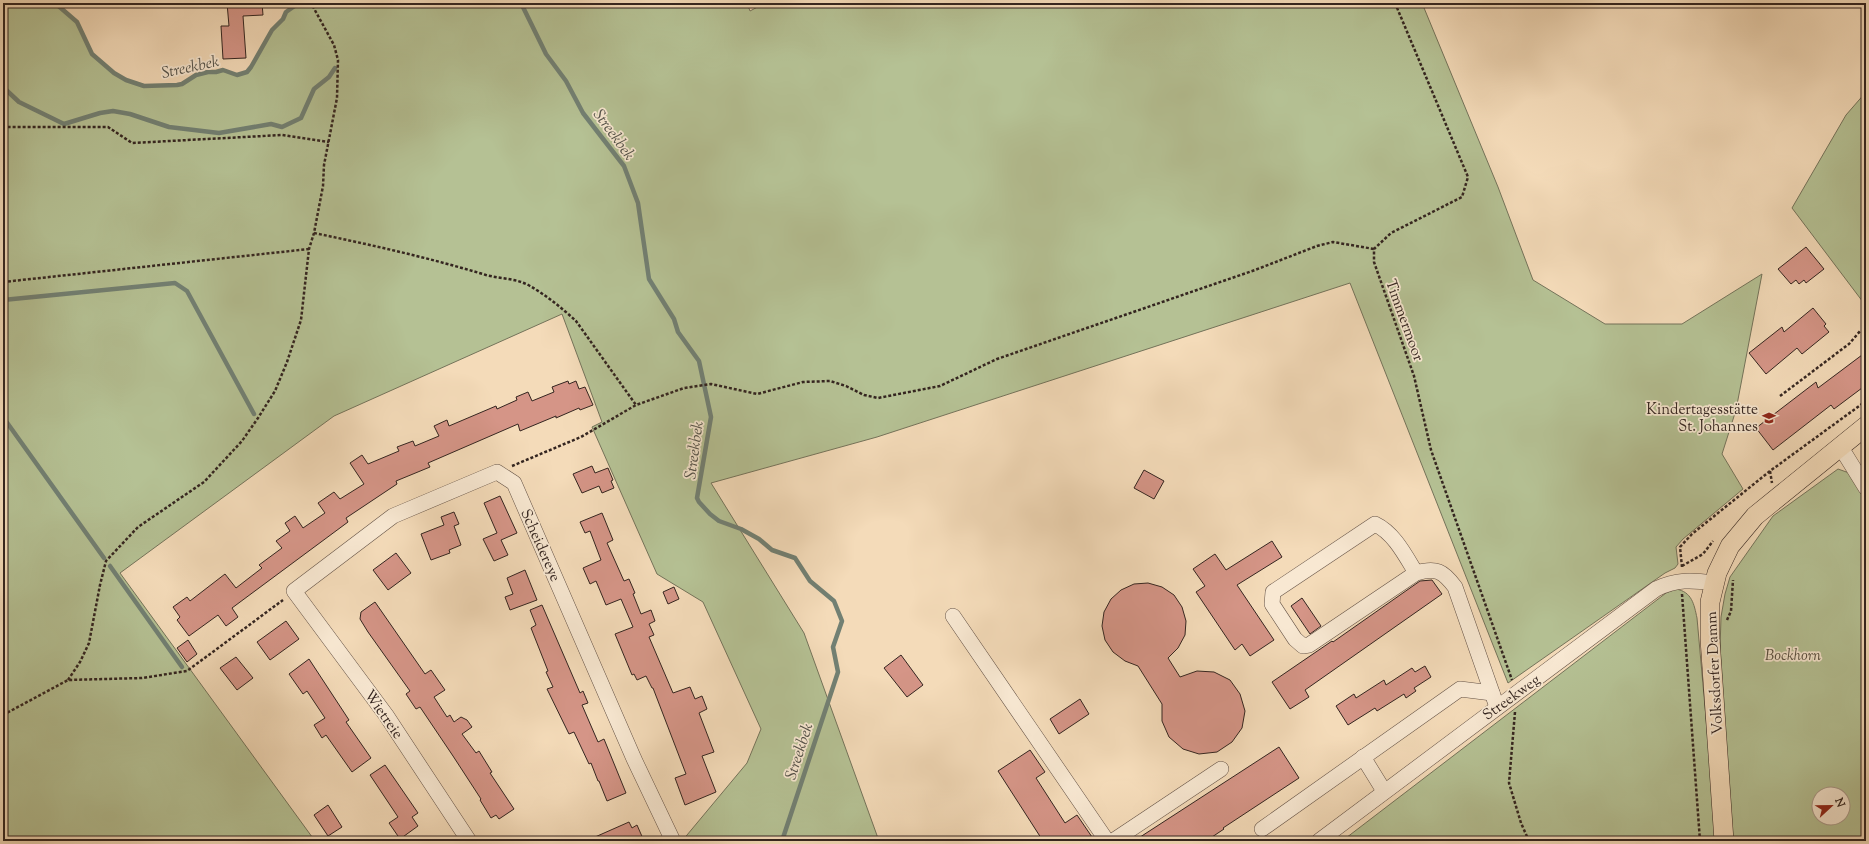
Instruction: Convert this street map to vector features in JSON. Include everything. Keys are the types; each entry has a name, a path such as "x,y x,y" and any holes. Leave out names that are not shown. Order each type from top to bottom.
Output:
{"main road":[{"name":"Volksdorfer Damm","path":"1724,841 1710,639 1710,602 1714,583 1726,553 1744,526 1764,506 1866,426"}],"street":[{"path":"1840,446 1866,488"},
{"path":"294,591 393,516 497,472"},
{"name":"Scheidereye","path":"497,472 514,483 634,759 673,841"},
{"path":"1416,573 1401,549 1383,528 1375,524 1273,592 1272,604 1295,639 1303,646 1309,644 1416,573 1429,569 1439,571 1448,578 1455,588 1497,707"},
{"name":"Streekweg","path":"1319,841 1656,589 1667,584 1689,580 1714,583"},
{"name":"Wietreie","path":"294,591 386,715 469,841"},
{"path":"954,616 1107,841"},
{"path":"1262,829 1460,689 1492,693"},
{"path":"1363,757 1384,791"},
{"path":"1113,841 1221,769"}],"path":[{"path":"68,680 90,643 106,561 138,527 204,482 242,441 275,391 288,362 301,320 309,249 314,233 336,98 338,60 334,44 311,3"},
{"path":"497,472 581,437 636,406 684,388 711,384 757,394 803,382 830,380 864,395 878,398 940,386 997,358 1255,270 1317,246 1333,242 1374,249 1391,233 1462,197 1468,177 1395,3"},
{"path":"3,129 8,127 108,127 132,143 282,135 329,142"},
{"path":"314,233 443,261 489,275 514,280 530,286 564,310 576,321 636,406"},
{"path":"3,282 309,249"},
{"name":"Timmermoor","path":"1374,249 1374,262 1414,376 1431,450 1517,693"},
{"path":"1780,396 1849,344 1861,330"},
{"path":"1770,471 1866,401"},
{"path":"1726,624 1731,611 1734,576"},
{"path":"3,714 68,680 142,678 188,671 294,591"},
{"path":"1517,693 1509,783 1521,823 1529,841"}],"green space":[{"path":"3,3 55,3 77,22 92,54 114,73 126,80 144,86 182,84 196,75 208,72 223,70 237,75 247,72 272,30 283,19 286,12 296,5 307,3 747,3 750,11 765,3 1422,3 1498,187 1533,280 1605,324 1682,324 1762,274 1736,410 1722,454 1743,489 1683,539 1676,547 1678,564 1675,568 1665,573 1508,683 1350,283 877,437 711,483 804,633 879,841 682,841 747,763 761,729 703,602 657,574 592,427 602,422 562,314 334,416 120,573 315,841 3,841"},
{"path":"1866,92 1866,306 1792,208 1846,115"},
{"name":"Bockhorn","path":"1838,469 1852,474 1866,498 1866,841 1732,841 1720,650 1721,617 1730,577 1773,516"},
{"path":"1676,589 1686,593 1689,596 1693,603 1697,618 1717,841 1342,841 1666,593"}],"building":[{"path":"227,3 262,3 263,15 243,16 246,58 223,59 221,26 229,26"},
{"path":"1806,247 1824,269 1806,283 1804,280 1799,284 1796,280 1791,284 1778,269"},
{"path":"1813,308 1826,324 1824,326 1829,332 1802,354 1797,348 1766,374 1749,353 1782,327 1784,332"},
{"path":"1866,352 1866,385 1834,409 1831,405 1773,450 1756,428 1816,382 1818,388"},
{"path":"568,381 569,384 576,381 579,389 585,387 593,405 580,410 579,408 556,418 556,416 520,431 518,424 428,463 430,467 396,481 397,484 346,518 348,522 232,608 238,617 226,626 218,615 189,636 177,620 180,617 173,607 187,597 190,601 225,574 236,588 262,568 259,565 282,548 276,541 290,531 285,523 295,516 303,528 325,513 318,503 334,492 340,499 364,484 350,463 362,455 368,464 399,451 397,447 413,441 415,446 439,436 434,426 447,420 449,426 496,406 497,409 517,400 516,397 528,392 532,401 554,392 552,387"},
{"path":"592,466 595,473 608,468 613,480 611,481 614,488 602,493 599,486 582,493 573,474"},
{"path":"1144,470 1164,481 1154,499 1134,488"},
{"path":"500,496 517,533 501,540 508,555 494,561 483,539 497,533 484,503"},
{"path":"454,512 459,524 454,526 461,545 449,550 450,553 431,560 421,534 444,525 441,517"},
{"path":"602,513 613,540 607,543 624,581 629,579 641,614 651,610 655,621 649,624 654,635 649,637 673,693 690,687 695,699 702,696 707,709 699,713 714,752 702,756 716,792 685,805 675,778 686,774 653,688 646,676 637,680 634,674 632,675 615,634 633,627 621,599 606,605 596,581 590,584 583,568 601,560 590,531 585,533 580,522"},
{"path":"1272,541 1282,557 1237,585 1274,640 1250,656 1242,644 1235,650 1196,592 1205,586 1193,569 1215,554 1226,570"},
{"path":"396,553 411,573 388,590 373,570"},
{"path":"525,570 537,600 510,610 505,597 513,594 507,578"},
{"path":"1432,580 1442,594 1305,690 1309,697 1290,709 1272,682 1332,641 1333,642 1420,581"},
{"path":"1148,583 1162,587 1174,595 1182,607 1186,621 1185,635 1178,648 1168,658 1180,677 1197,671 1214,672 1230,680 1240,694 1245,711 1242,728 1232,742 1217,752 1199,754 1183,749 1169,737 1162,721 1162,704 1138,666 1125,661 1113,652 1105,640 1102,626 1104,612 1111,599 1121,590 1134,584"},
{"path":"674,587 679,599 668,604 663,592"},
{"path":"1302,598 1321,626 1310,634 1291,606"},
{"path":"375,602 425,674 431,670 445,690 434,697 447,717 450,715 454,722 461,717 467,720 472,727 462,734 476,753 479,751 492,772 490,773 514,809 499,819 496,815 491,818 480,800 481,799 420,707 416,709 406,694 410,691 360,619 361,612"},
{"path":"542,605 580,693 583,691 588,703 582,705 598,742 604,739 626,793 607,801 591,763 589,764 574,732 569,734 547,689 553,687 546,672 548,671 531,628 536,625 530,610"},
{"path":"286,621 299,639 270,660 257,642"},
{"path":"188,640 197,654 187,662 177,648"},
{"path":"901,655 923,685 907,697 884,668"},
{"path":"236,657 253,678 237,690 220,668"},
{"path":"309,659 349,720 346,722 371,758 352,772 326,735 322,738 314,725 325,718 307,691 303,694 289,674"},
{"path":"1425,666 1431,677 1414,688 1416,691 1406,698 1404,694 1377,711 1375,708 1348,725 1336,706 1354,694 1356,698 1384,680 1386,685 1412,668 1415,672"},
{"path":"1080,699 1089,714 1059,734 1050,719"},
{"path":"1279,747 1299,778 1223,828 1224,829 1206,841 1134,841"},
{"path":"1030,750 1045,772 1036,778 1065,823 1077,815 1092,837 1085,841 1043,841 998,771"},
{"path":"385,765 418,813 412,817 418,826 400,839 389,823 398,817 370,775"},
{"path":"328,805 342,827 328,836 314,815"},
{"path":"629,822 632,828 637,825 644,841 586,841"}],"waterway":[{"name":"Streekbek","path":"55,3 77,22 92,54 114,73 126,80 144,86 182,84 196,75 208,72 223,70 237,75 247,72 272,30 283,19 286,12 296,5 307,3"},
{"name":"Streekbek","path":"521,3 546,54 566,81 583,113 624,166 638,203 649,279 674,319 678,332 699,361 711,417 697,498 699,502 719,521 741,529 759,539 772,550 795,558 810,581 834,601 842,621 833,647 838,672 782,841"},
{"path":"3,87 19,102 64,124 100,113 113,111 130,114 169,127 219,133 271,124 282,127 301,118 314,89 329,77 335,68"},
{"path":"3,300 175,283 187,291 254,414"},
{"path":"3,417 104,558"},
{"path":"110,566 182,667"}],"place":[{"name":"Kindertagesstätte St. Johannes","path":"1769,418"}]}
